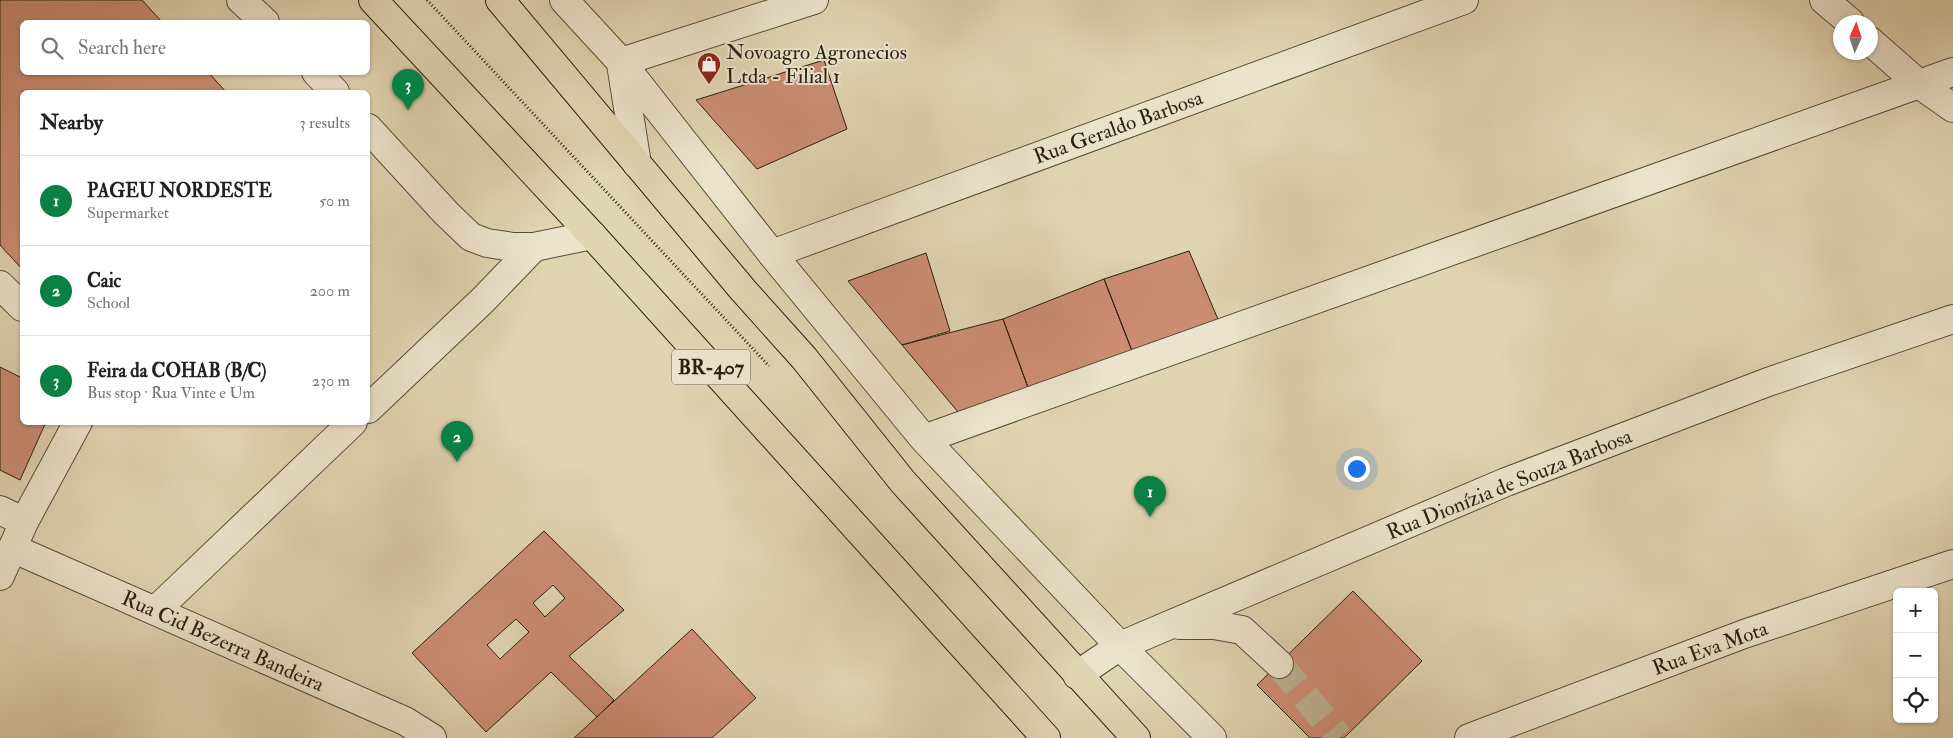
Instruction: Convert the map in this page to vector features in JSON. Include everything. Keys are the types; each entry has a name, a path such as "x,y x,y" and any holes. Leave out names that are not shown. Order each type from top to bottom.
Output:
{"highway":[{"name":"BR-407","path":"373,0 509,149 592,235 1046,738"},
{"path":"500,0 804,358 903,482 1136,738"}],"street":[{"path":"241,0 263,20"},
{"path":"564,0 621,62 772,254 924,438 1120,646 1212,738"},
{"path":"621,62 814,0"},
{"name":"Rua Geraldo Barbosa","path":"772,254 1464,0"},
{"path":"1824,0 1842,15"},
{"path":"1878,48 1919,84 1953,108"},
{"path":"621,62 638,164"},
{"path":"924,438 1953,72"},
{"path":"370,130 461,229 471,237 487,243 512,247 534,247 592,235"},
{"path":"370,407 483,300 534,247"},
{"path":"0,285 20,305"},
{"name":"Rua Dionízia de Souza Barbosa","path":"1077,675 1120,646 1506,482 1768,382 1953,320"},
{"path":"0,576 24,522 76,425"},
{"path":"155,610 351,425"},
{"path":"0,510 24,522"},
{"name":"Rua Cid Bezerra Bandeira","path":"12,548 405,721 432,738"},
{"name":"Rua Eva Mota","path":"1469,738 1744,634 1953,564"},
{"path":"1170,625 1214,625 1242,630 1280,664"}],"building":[{"path":"0,0 142,0 160,20 20,20 20,75 211,75 224,90 20,90 20,267 0,245"},
{"path":"824,60 847,129 757,169 696,100"},
{"path":"1189,251 1220,324 1134,356 1104,279"},
{"path":"926,253 950,331 902,345 848,281"},
{"path":"1104,279 1134,356 1030,393 1003,319"},
{"path":"1003,319 1030,393 963,418 902,345"},
{"path":"0,367 20,377 20,425 45,425 20,480 0,470"},
{"path":"544,531 624,610 569,656 614,700 597,717 551,672 486,732 412,653","holes":["553,585 565,598 545,617 533,603","516,619 529,632 500,659 487,645"]},
{"path":"1353,591 1422,661 1344,738 1310,738 1257,685"},
{"path":"692,629 756,698 712,738 574,738"}],"tunnel":[{"path":"1279,664 1339,738"}],"place":[{"name":"Novoagro Agronecios Ltda - Filial 1","path":"709,85"},
{"name":"Feira da COHAB (B/C)","path":"408,110"},
{"name":"Caic","path":"457,462"},
{"name":"PAGEU NORDESTE","path":"1150,517"}]}
